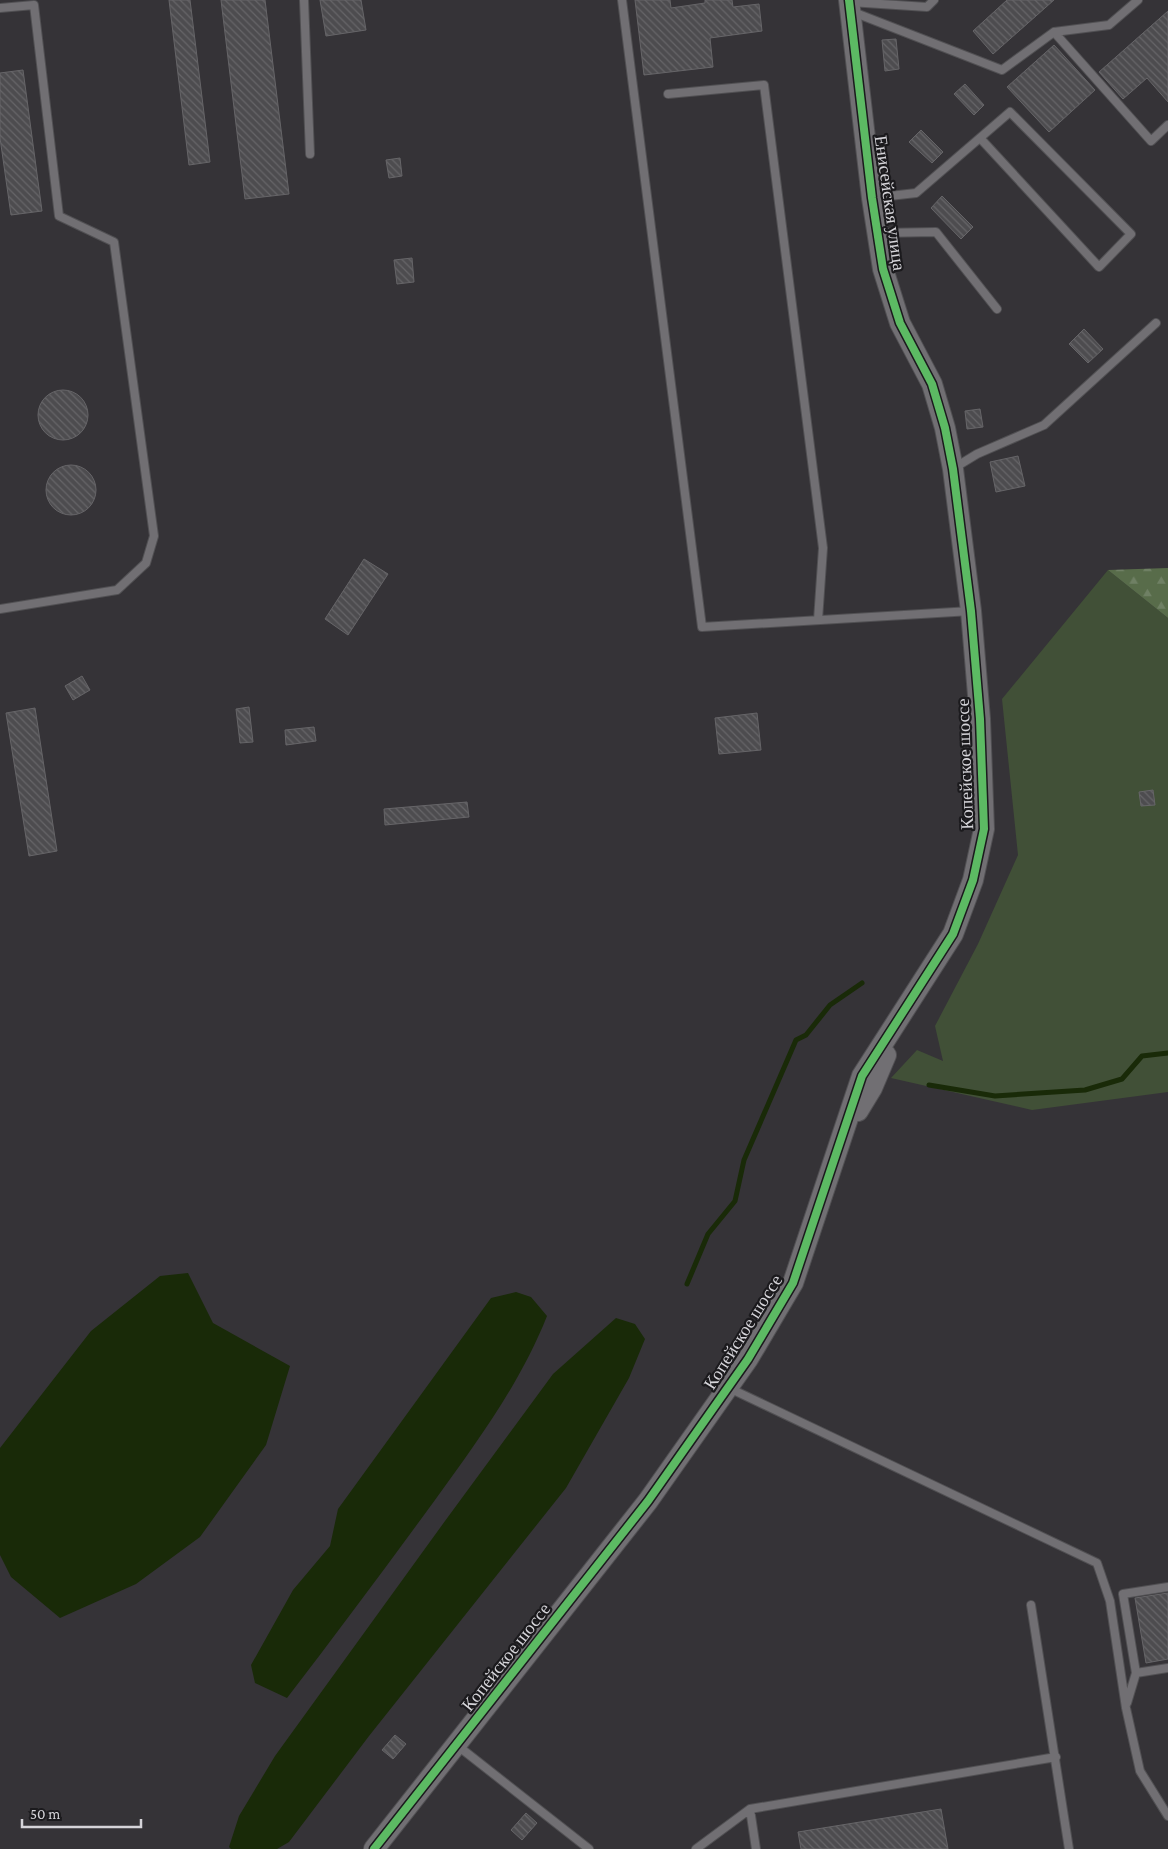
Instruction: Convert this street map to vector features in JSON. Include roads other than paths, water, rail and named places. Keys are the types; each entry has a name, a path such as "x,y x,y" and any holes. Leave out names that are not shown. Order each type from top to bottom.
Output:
{"street":[{"name":"Енисейская улица","path":"850,4 882,269 900,323 932,384 945,428 953,469 976,667"},
{"name":"Копейское шоссе","path":"374,1849 648,1501 748,1359 793,1284 862,1076 953,934 973,880 984,830 976,667"}],"lane":[{"path":"304,0 310,154"},
{"path":"622,0 702,627 971,611"},
{"path":"850,4 927,7 934,0"},
{"path":"850,4 1002,70 1054,32 1109,26 1138,0"},
{"path":"0,8 34,5 59,216 114,242 154,536 146,563 117,590 0,609"},
{"path":"1054,32 1151,141 1168,125"},
{"path":"668,94 764,85 823,548 818,620"},
{"path":"872,198 916,193 1010,112 1131,234 1099,267 980,138"},
{"path":"877,233 936,232 997,309"},
{"path":"953,469 977,454 1044,425 1156,323"},
{"path":"728,1388 1097,1563 1110,1601 1126,1708 1140,1771 1168,1816"},
{"path":"1126,1708 1136,1674 1124,1594 1168,1587"},
{"path":"1031,1605 1069,1849"},
{"path":"1136,1674 1168,1668"},
{"path":"456,1744 589,1849"},
{"path":"696,1849 750,1809 1056,1757"},
{"path":"750,1809 756,1849"}],"waterway":[{"path":"687,1284 708,1234 735,1201 744,1160 796,1040 806,1035 830,1005 862,983"},
{"path":"929,1085 995,1096 1085,1090 1122,1079 1142,1056 1168,1053"}]}
